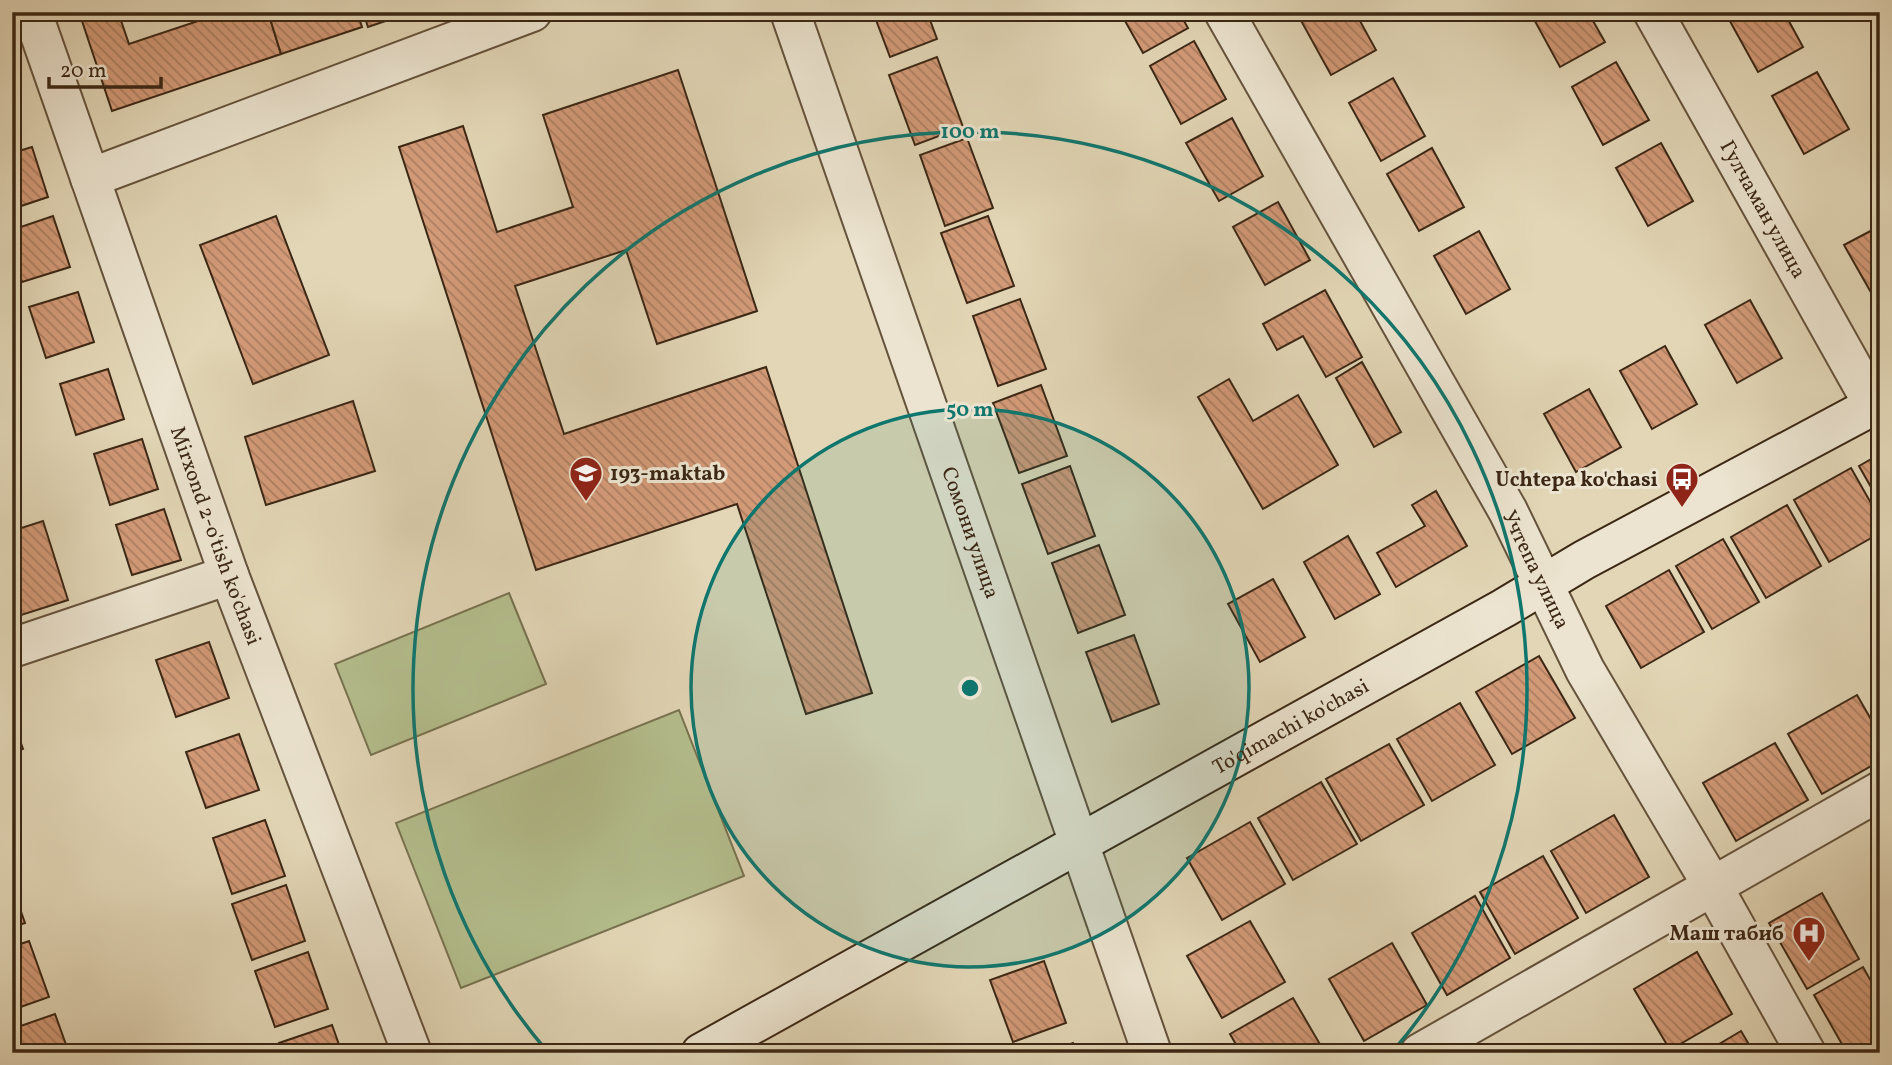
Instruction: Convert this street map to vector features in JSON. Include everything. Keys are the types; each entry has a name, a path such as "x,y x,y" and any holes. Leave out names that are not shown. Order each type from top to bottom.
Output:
{"street":[{"name":"Mirxond 2-o'tish ko'chasi","path":"32,12 229,575 412,1053"},
{"path":"90,178 532,12"},
{"name":"Сомони улица","path":"790,12 1152,1053"},
{"name":"Учтепа улица","path":"1224,12 1508,511 1585,670 1712,885 1806,1053"},
{"name":"Гулчаман улица","path":"1653,12 1877,404"},
{"name":"To'qimachi ko'chasi","path":"701,1053 743,1042 1080,844 1584,561 1877,404"},
{"path":"12,648 229,575"},
{"path":"1422,1052 1880,790"}],"green space":[{"path":"509,593 546,684 371,755 335,664"},
{"path":"679,710 744,876 461,988 396,823"}],"building":[{"path":"79,12 118,12 129,44 225,12 268,12 281,54 112,111"},
{"path":"268,12 357,12 362,27 281,54"},
{"path":"363,12 412,12 368,27"},
{"path":"873,12 927,12 937,39 890,57"},
{"path":"1120,12 1179,12 1188,28 1143,53"},
{"path":"1308,12 1355,12 1376,50 1331,75 1299,17"},
{"path":"1530,12 1588,12 1605,42 1560,67"},
{"path":"1784,12 1803,47 1758,72 1726,14"},
{"path":"1194,41 1226,99 1181,124 1150,66"},
{"path":"937,57 963,127 915,145 889,75"},
{"path":"1616,62 1649,120 1603,145 1572,87"},
{"path":"678,70 757,311 657,344 626,250 515,286 564,434 766,367 872,693 806,714 737,504 536,570 399,147 463,126 497,232 573,207 543,115"},
{"path":"1817,72 1849,129 1804,154 1772,96"},
{"path":"1393,78 1425,136 1381,161 1349,103"},
{"path":"1232,118 1263,176 1219,201 1186,143"},
{"path":"967,138 993,208 945,226 920,155"},
{"path":"1661,143 1693,201 1648,226 1616,168"},
{"path":"32,147 48,197 12,209 12,153"},
{"path":"1432,148 1464,207 1419,231 1387,174"},
{"path":"1278,202 1310,260 1265,285 1233,227"},
{"path":"53,216 70,267 22,282 12,252 12,230"},
{"path":"276,216 329,355 253,384 200,245"},
{"path":"988,216 1014,286 967,303 941,233"},
{"path":"1880,226 1880,301 1877,303 1844,245"},
{"path":"1479,231 1510,289 1466,314 1434,256"},
{"path":"1325,290 1362,357 1326,377 1303,336 1277,350 1263,324"},
{"path":"78,292 94,342 46,358 29,307"},
{"path":"1020,299 1046,369 998,386 973,316"},
{"path":"1750,300 1782,358 1737,383 1705,325"},
{"path":"1665,346 1697,404 1652,429 1620,371"},
{"path":"1362,362 1401,432 1374,447 1336,378"},
{"path":"108,369 124,419 76,435 60,384"},
{"path":"1229,379 1253,421 1298,395 1338,465 1263,509 1198,397"},
{"path":"1041,385 1067,456 1019,473 993,403"},
{"path":"1589,389 1621,447 1576,472 1544,414"},
{"path":"353,401 375,471 266,505 245,437"},
{"path":"142,439 158,489 110,505 94,454"},
{"path":"1880,454 1880,503 1859,466"},
{"path":"1070,466 1095,536 1048,554 1022,484"},
{"path":"1851,468 1880,519 1880,533 1829,562 1794,500"},
{"path":"1436,491 1467,546 1396,587 1377,553 1425,526 1412,505"},
{"path":"1787,505 1821,566 1766,598 1731,537"},
{"path":"164,509 181,560 132,575 116,525"},
{"path":"43,521 68,600 12,618 12,531"},
{"path":"1348,536 1380,594 1335,619 1304,562"},
{"path":"1723,539 1759,602 1712,629 1676,566"},
{"path":"1099,545 1125,615 1078,633 1052,563"},
{"path":"1669,570 1704,632 1641,668 1606,606"},
{"path":"1273,579 1305,637 1260,662 1228,604"},
{"path":"1134,635 1159,704 1112,722 1086,652"},
{"path":"209,642 229,698 176,717 156,660"},
{"path":"1539,656 1575,718 1512,754 1476,692"},
{"path":"1857,695 1880,735 1880,761 1822,794 1788,734"},
{"path":"1460,703 1495,765 1432,801 1397,739"},
{"path":"12,718 23,749 12,753"},
{"path":"239,734 259,790 206,808 186,752"},
{"path":"1775,743 1808,800 1736,841 1703,783"},
{"path":"1389,744 1424,805 1361,841 1326,779"},
{"path":"1321,782 1357,844 1293,880 1258,818"},
{"path":"1614,815 1649,877 1586,913 1551,851"},
{"path":"265,820 285,876 232,894 213,838"},
{"path":"1250,822 1285,884 1222,920 1187,858"},
{"path":"1543,856 1578,918 1515,954 1480,892"},
{"path":"286,885 305,941 252,960 232,904"},
{"path":"12,886 25,923 12,927"},
{"path":"1822,893 1859,959 1807,989 1769,923"},
{"path":"1475,896 1510,958 1447,995 1412,933"},
{"path":"1250,921 1285,982 1222,1018 1187,956"},
{"path":"29,941 49,997 12,1010 12,947"},
{"path":"1392,943 1427,1005 1364,1041 1329,979"},
{"path":"308,952 328,1009 275,1027 255,971"},
{"path":"1697,952 1732,1014 1670,1050 1634,989"},
{"path":"1044,961 1066,1023 1013,1042 990,980"},
{"path":"1863,967 1880,997 1880,1039 1855,1053 1847,1053 1814,995"},
{"path":"1293,998 1325,1053 1241,1053 1230,1034"},
{"path":"55,1014 69,1053 12,1053 12,1029"},
{"path":"332,1025 342,1053 282,1053 279,1043"},
{"path":"1741,1031 1754,1053 1704,1053"},
{"path":"1073,1043 1077,1053 1047,1053"}],"place":[{"name":"193-maktab","path":"586,503"},
{"name":"Uchtepa ko'chasi","path":"1682,509"},
{"name":"Маш табиб","path":"1809,963"}]}
